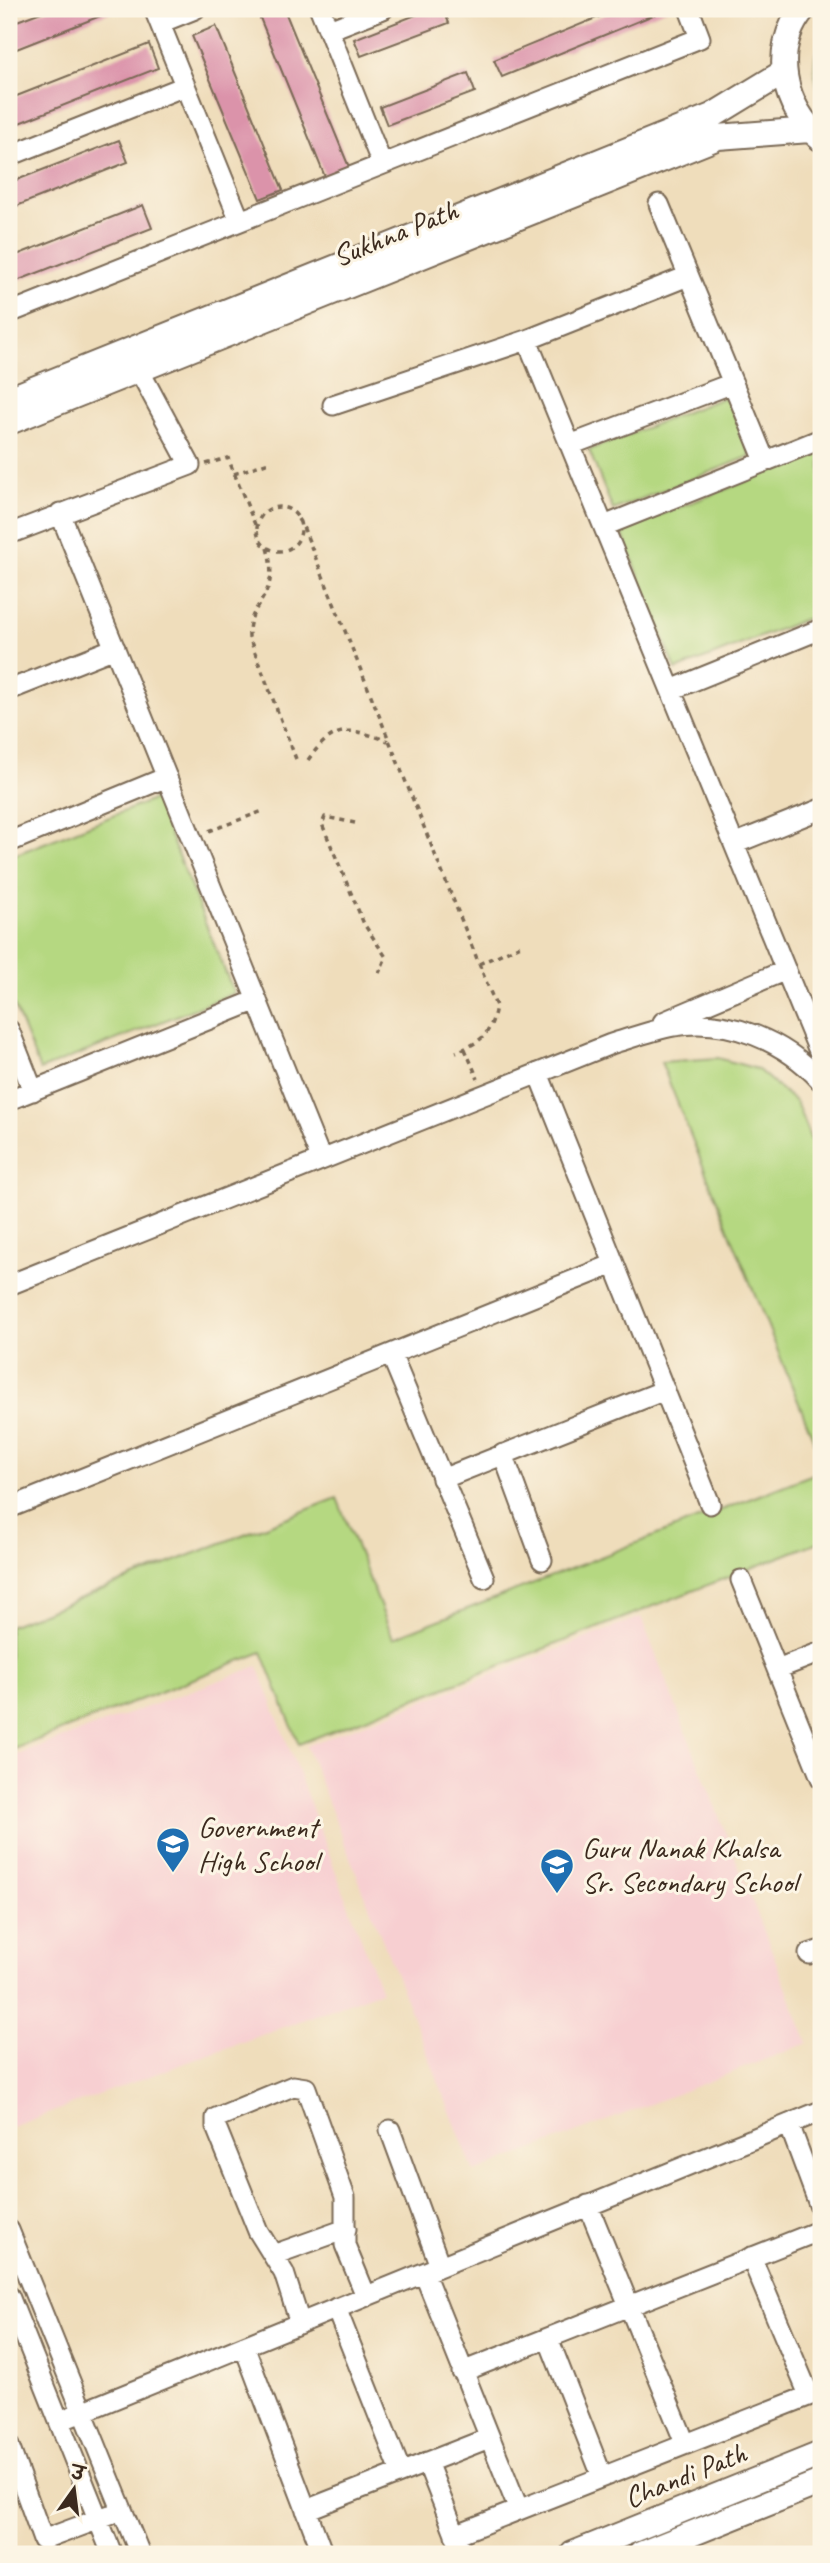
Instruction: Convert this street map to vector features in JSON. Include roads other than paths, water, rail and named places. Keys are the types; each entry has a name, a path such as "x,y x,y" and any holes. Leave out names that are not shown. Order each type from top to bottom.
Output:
{"main road":[{"path":"803,9 784,50 785,82 801,120 816,135"},
{"name":"Sukhna Path","path":"9,399 712,116 784,72"},
{"name":"Sukhna Path","path":"9,422 718,137 816,135"},
{"name":"Chandi Path","path":"573,2554 821,2454"},
{"name":"Chandi Path","path":"641,2554 821,2482"}],"street":[{"path":"195,9 157,16 240,221"},
{"path":"320,9 382,164"},
{"path":"329,30 383,9"},
{"path":"9,313 701,38 689,9"},
{"path":"9,156 185,86"},
{"path":"659,204 765,461"},
{"path":"333,405 527,340 688,276"},
{"path":"527,340 821,1056"},
{"path":"9,534 190,465 139,370"},
{"path":"570,445 733,383"},
{"path":"604,526 821,439"},
{"path":"60,513 321,1159"},
{"path":"671,690 821,629"},
{"path":"9,690 115,648"},
{"path":"9,842 167,777"},
{"path":"734,844 821,809"},
{"path":"9,1285 611,1044 786,970"},
{"path":"9,1100 257,1000"},
{"path":"611,1044 676,1026 730,1027 776,1043 821,1081"},
{"path":"9,1030 33,1091"},
{"path":"538,1073 710,1504"},
{"path":"9,1508 614,1264"},
{"path":"390,1354 484,1578"},
{"path":"442,1479 664,1390"},
{"path":"503,1454 542,1560"},
{"path":"741,1580 821,1778"},
{"path":"777,1669 821,1652"},
{"path":"300,2323 284,2273 253,2218 216,2127 216,2118 293,2087 306,2088 345,2197 345,2245 366,2296"},
{"path":"60,2421 821,2111"},
{"path":"789,2124 821,2210"},
{"path":"390,2130 462,2372 518,2508"},
{"path":"588,2205 685,2443"},
{"path":"273,2255 346,2229"},
{"path":"9,2230 140,2554"},
{"path":"462,2372 821,2230"},
{"path":"456,2535 518,2508 815,2393 751,2258"},
{"path":"39,2305 11,2308 60,2421 112,2554"},
{"path":"336,2308 401,2472"},
{"path":"548,2338 602,2476"},
{"path":"244,2346 323,2554"},
{"path":"306,2510 489,2438"},
{"path":"9,2446 43,2540 123,2511"},
{"path":"427,2462 463,2554"}],"place":[{"name":"Government High School","path":"173,1874"},
{"name":"Guru Nanak Khalsa Sr. Secondary School","path":"557,1895"}]}
